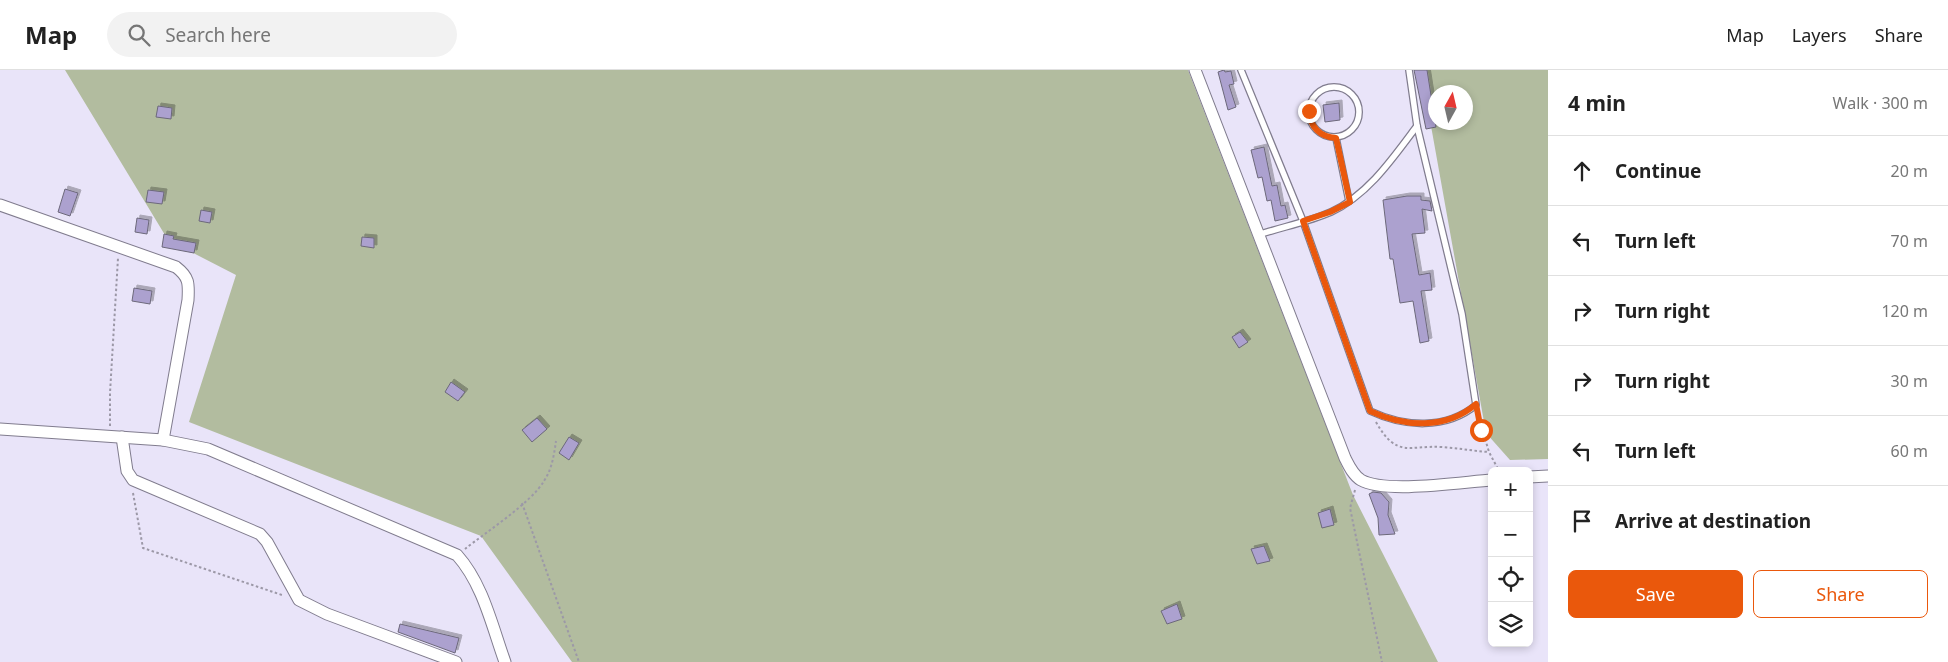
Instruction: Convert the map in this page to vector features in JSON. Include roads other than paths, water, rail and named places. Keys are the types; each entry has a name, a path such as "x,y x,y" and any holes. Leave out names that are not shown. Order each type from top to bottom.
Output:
{"street":[{"path":"1196,70 1344,458 1352,471 1361,480 1376,485 1398,486 1488,480"},
{"path":"0,205 176,267 188,279 188,300 162,440"},
{"path":"0,429 162,440 216,452 457,555 469,568 478,586 506,662"},
{"path":"122,437 127,471 133,480 260,534 267,542 299,600 327,614 456,662"},
{"path":"1533,477 1548,476"}],"lane":[{"path":"1241,70 1303,221 1370,411 1398,421 1432,424 1457,418 1476,404 1462,314 1417,126 1409,70"},
{"path":"1332,87 1346,90 1352,94 1360,107 1360,114 1355,128 1336,138 1329,137 1312,125 1309,111 1314,98 1319,92 1332,87"},
{"path":"1258,235 1330,212 1350,202 1385,167 1417,126"},
{"path":"1336,138 1350,202"}]}
